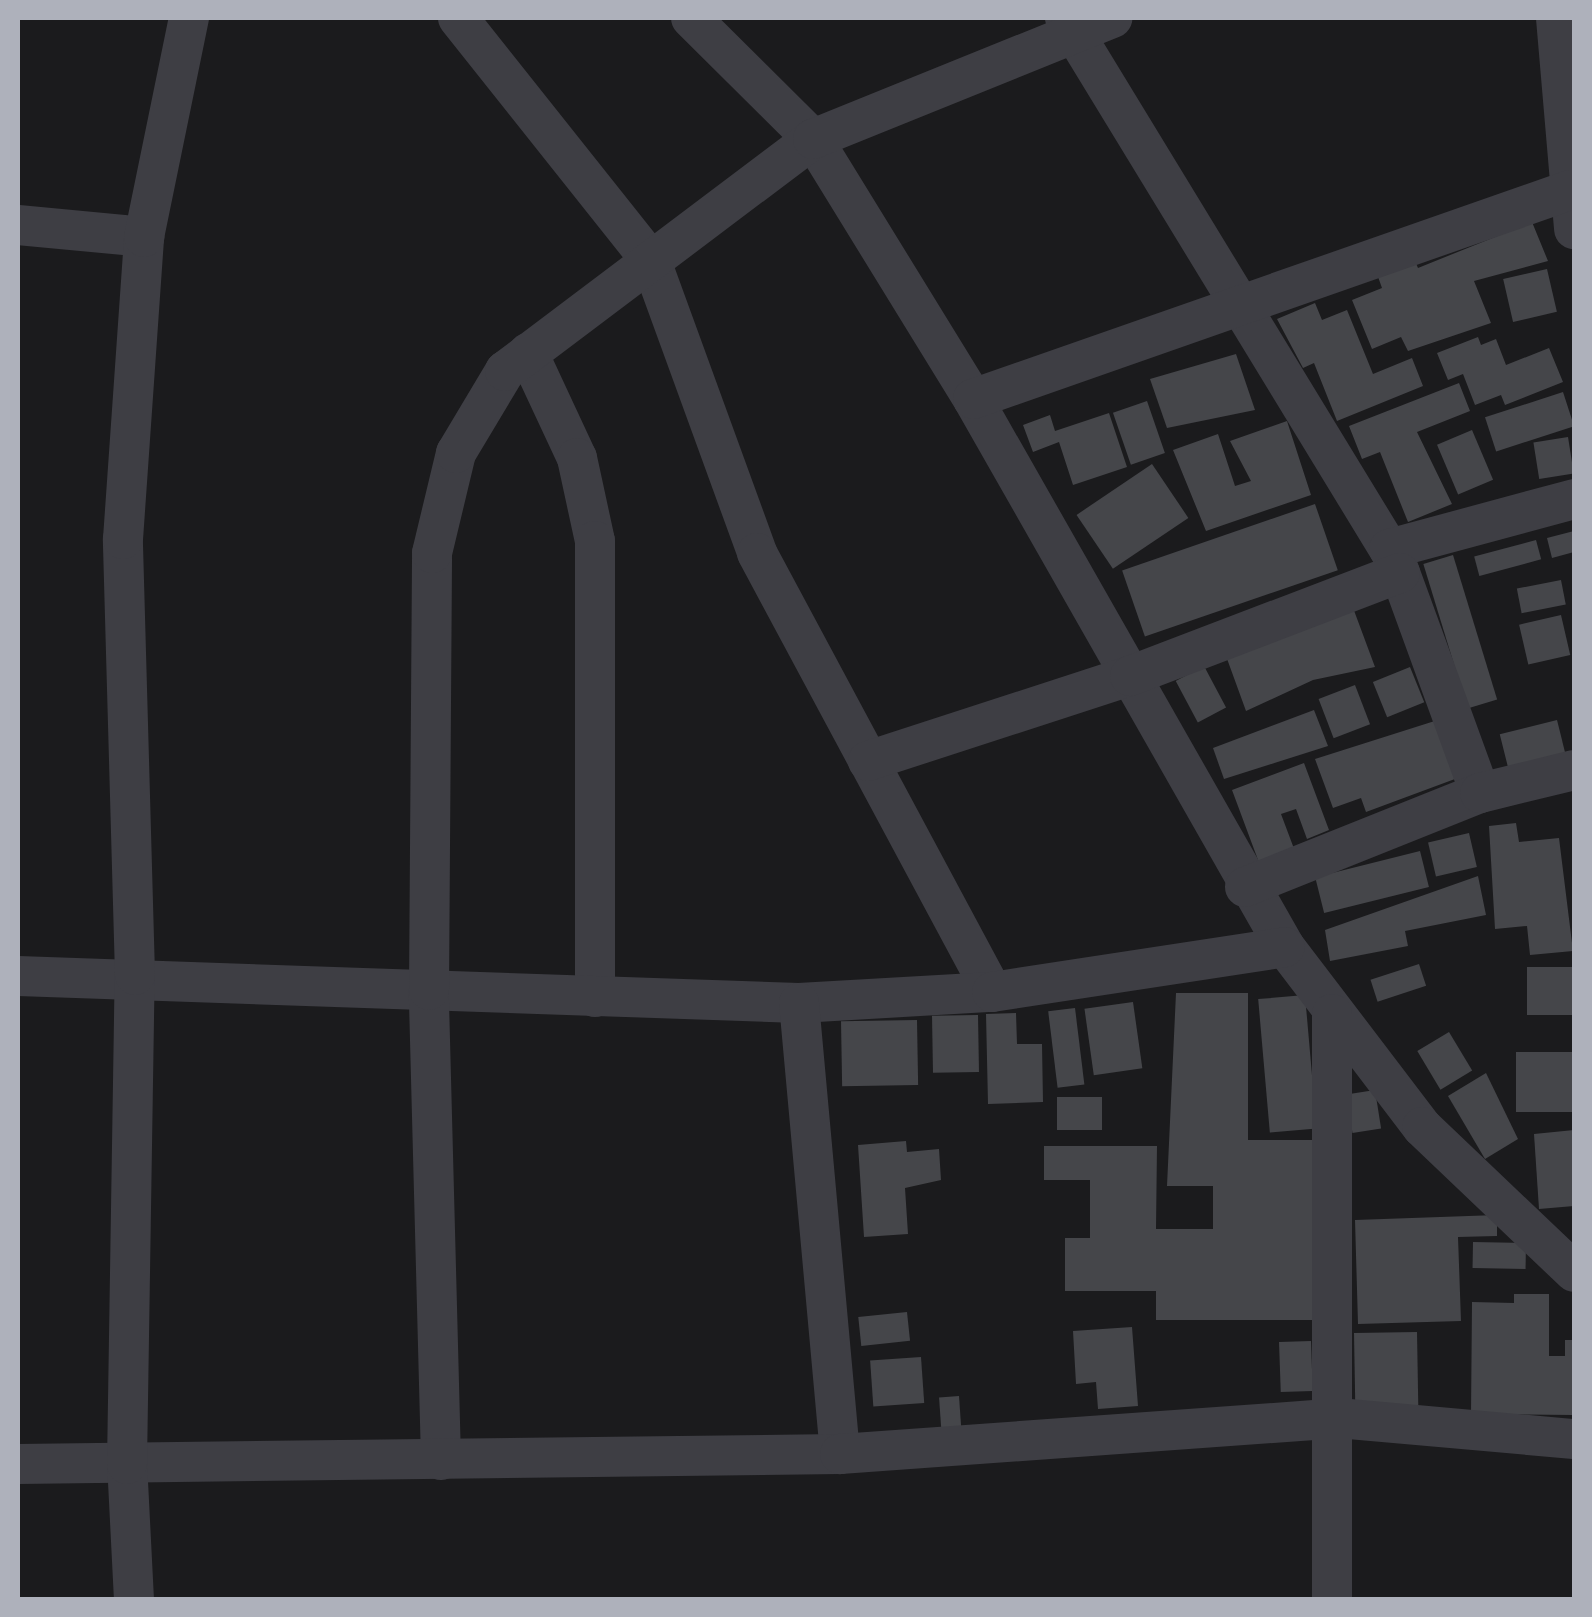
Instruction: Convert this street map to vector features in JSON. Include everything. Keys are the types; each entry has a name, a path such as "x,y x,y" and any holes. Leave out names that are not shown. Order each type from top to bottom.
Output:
{"street":[{"path":"134,1600 127,1464 135,975 123,539 144,237 189,18"},
{"path":"458,18 651,261 757,554 992,992"},
{"path":"691,18 813,139 973,399 1246,887 1332,1014 1422,1127 1574,1272"},
{"path":"440,1460 429,990 432,552 456,453 505,371 813,139 1068,26 1113,18"},
{"path":"973,399 1236,304 1573,219 1569,94 1556,18"},
{"path":"1068,26 1394,561 1480,793"},
{"path":"18,225 144,237"},
{"path":"528,354 577,458 595,541 594,997"},
{"path":"868,761 1130,676 1394,561 1574,499"},
{"path":"1246,887 1480,793 1574,770"},
{"path":"18,976 135,975 594,997 799,1002 992,992 1285,946"},
{"path":"799,1002 840,1454"},
{"path":"1332,1014 1338,1418 1332,1600"},
{"path":"18,1464 840,1454 1338,1418 1574,1439"}],"building":[{"path":"1532,222 1548,261 1474,281 1491,323 1408,351 1401,337 1372,349 1352,300 1382,288 1377,274 1414,259 1418,268"},
{"path":"1547,269 1557,312 1513,322 1503,279"},
{"path":"1315,303 1322,320 1347,310 1373,374 1412,358 1423,386 1337,421 1314,363 1303,368 1277,319"},
{"path":"1478,337 1481,345 1496,339 1506,365 1549,348 1563,382 1505,405 1501,395 1475,405 1463,374 1448,380 1437,353"},
{"path":"1236,354 1255,410 1167,428 1150,379"},
{"path":"1459,383 1470,411 1417,432 1452,504 1408,522 1380,452 1362,459 1349,426"},
{"path":"1563,392 1574,426 1496,452 1485,417"},
{"path":"1147,401 1165,453 1131,465 1113,413"},
{"path":"1109,413 1127,467 1073,485 1059,442 1033,452 1023,425 1050,415 1055,431"},
{"path":"1287,421 1311,495 1206,531 1173,450 1218,434 1235,486 1251,481 1230,441"},
{"path":"1472,430 1493,480 1458,495 1437,445"},
{"path":"1568,437 1574,474 1539,479 1533,442"},
{"path":"1152,464 1188,518 1113,569 1077,515"},
{"path":"1315,504 1338,570 1145,637 1122,570"},
{"path":"1574,531 1574,552 1552,558 1547,538"},
{"path":"1536,540 1541,559 1479,576 1474,557"},
{"path":"1453,555 1497,699 1468,708 1423,564"},
{"path":"1561,580 1566,605 1522,613 1517,589"},
{"path":"1349,597 1375,667 1313,680 1246,711 1222,645"},
{"path":"1561,615 1570,655 1528,665 1519,625"},
{"path":"1204,666 1226,707 1198,723 1176,681"},
{"path":"1410,667 1424,702 1387,717 1373,682"},
{"path":"1355,685 1370,724 1334,738 1319,699"},
{"path":"1314,710 1328,746 1224,779 1213,748"},
{"path":"1441,719 1463,776 1366,812 1361,798 1333,808 1315,759"},
{"path":"1557,720 1568,764 1511,778 1500,734"},
{"path":"1304,763 1329,830 1307,839 1296,809 1281,814 1296,854 1261,868 1232,790"},
{"path":"1516,823 1519,842 1559,838 1573,951 1530,955 1527,926 1495,929 1489,826"},
{"path":"1469,833 1477,867 1436,877 1428,842"},
{"path":"1420,851 1429,887 1324,913 1315,877"},
{"path":"1478,876 1486,915 1405,931 1408,946 1330,961 1325,930"},
{"path":"1419,964 1426,986 1378,1002 1370,980"},
{"path":"1527,967 1574,967 1574,1015 1527,1015"},
{"path":"1176,993 1248,993 1248,1140 1322,1140 1321,1320 1156,1320 1156,1291 1065,1291 1065,1238 1090,1238 1090,1180 1044,1180 1044,1146 1157,1146 1156,1229 1213,1229 1213,1186 1167,1186"},
{"path":"1305,995 1317,1128 1270,1133 1258,999"},
{"path":"1133,1002 1142,1068 1094,1075 1084,1009"},
{"path":"1075,1008 1084,1084 1058,1088 1048,1011"},
{"path":"1016,1013 1017,1044 1042,1044 1043,1102 988,1104 986,1014"},
{"path":"978,1015 979,1072 933,1073 932,1016"},
{"path":"917,1020 918,1085 842,1086 841,1021"},
{"path":"1449,1032 1472,1071 1440,1090 1417,1051"},
{"path":"1516,1052 1574,1052 1574,1112 1516,1112"},
{"path":"1486,1073 1518,1139 1485,1159 1448,1096"},
{"path":"1375,1090 1381,1129 1352,1133 1346,1095"},
{"path":"1057,1097 1102,1097 1102,1130 1057,1130"},
{"path":"1574,1130 1574,1206 1539,1209 1534,1134"},
{"path":"906,1141 907,1152 939,1149 941,1180 905,1188 908,1234 864,1237 858,1145"},
{"path":"1497,1215 1497,1236 1458,1237 1461,1321 1358,1324 1355,1220"},
{"path":"1473,1242 1526,1243 1526,1269 1473,1268"},
{"path":"1514,1294 1549,1294 1549,1356 1565,1356 1565,1340 1574,1340 1574,1415 1471,1414 1472,1302 1514,1303"},
{"path":"907,1312 910,1341 861,1346 858,1317"},
{"path":"1132,1327 1138,1406 1098,1409 1096,1382 1076,1384 1073,1331"},
{"path":"1417,1332 1418,1407 1355,1408 1354,1333"},
{"path":"1311,1341 1313,1391 1281,1392 1279,1342"},
{"path":"921,1357 924,1403 873,1406 870,1361"},
{"path":"959,1396 961,1428 941,1429 939,1397"}]}
